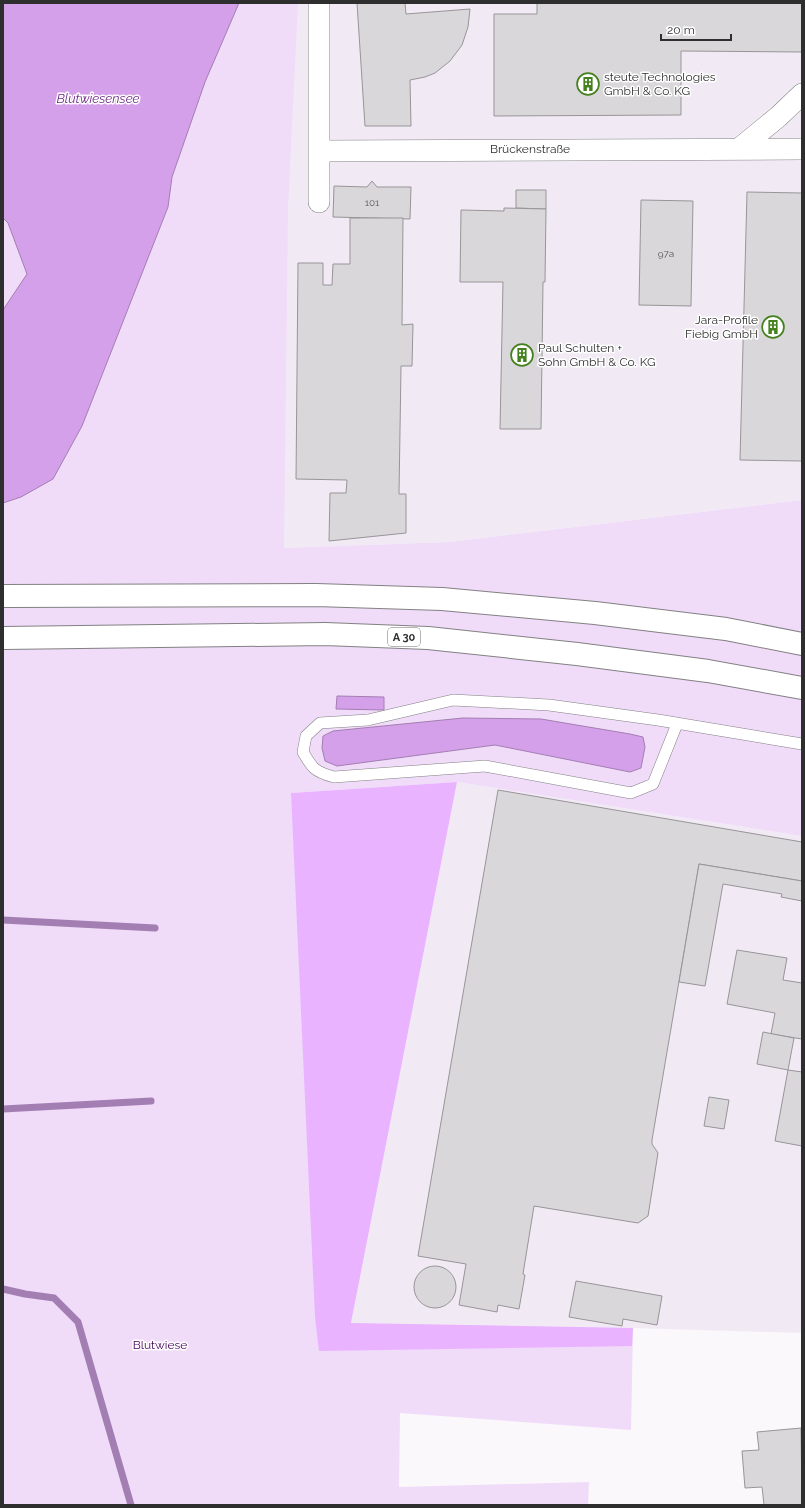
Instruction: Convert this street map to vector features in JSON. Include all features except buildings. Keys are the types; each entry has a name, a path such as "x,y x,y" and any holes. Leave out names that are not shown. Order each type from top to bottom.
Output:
{"highway":[{"path":"3,596 316,595 442,599 595,612 726,629 802,644"},
{"name":"A 30","path":"3,638 325,634 428,638 577,654 708,671 802,688"}],"street":[{"path":"319,3 320,202"},
{"path":"740,148 778,117 802,94"},
{"name":"Brückenstraße","path":"320,151 740,148 802,149"}],"lane":[{"path":"677,724 653,784 631,792 485,766 334,777 320,774 311,766 303,752 306,736 320,723 368,720 453,700 549,705 677,724 802,744"}],"shaded area":[{"path":"259,3 802,3 802,500 450,542 151,553"},
{"path":"457,782 802,836 802,1333 633,1328 351,1323"},
{"path":"457,782 351,1323 633,1328 632,1346 319,1351 315,1317 291,793"}],"green space":[{"name":"Blutwiese","path":"3,3 298,3 288,208 284,548 450,542 802,500 802,836 457,782 291,793 351,1323 633,1328 631,1430 400,1413 399,1487 589,1482 588,1505 3,1505"}],"water":[{"name":"Blutwiesensee","path":"3,3 239,3 205,82 172,177 168,207 82,426 53,479 21,497 3,503 3,310 27,274 8,223 3,218"},
{"path":"337,696 384,697 384,710 336,709"},
{"path":"463,718 541,719 643,737 645,747 641,768 630,772 495,745 337,766 325,761 322,748 323,736 333,731"}],"waterway":[{"path":"3,920 155,928"},
{"path":"3,1109 151,1101"},
{"path":"3,1289 54,1298 78,1322 131,1505"}],"place":[{"name":"steute Technologies GmbH & Co. KG","path":"588,84"},
{"name":"Jara-Profile Fiebig GmbH","path":"773,327"},
{"name":"Paul Schulten + Sohn GmbH & Co. KG","path":"522,355"}]}
